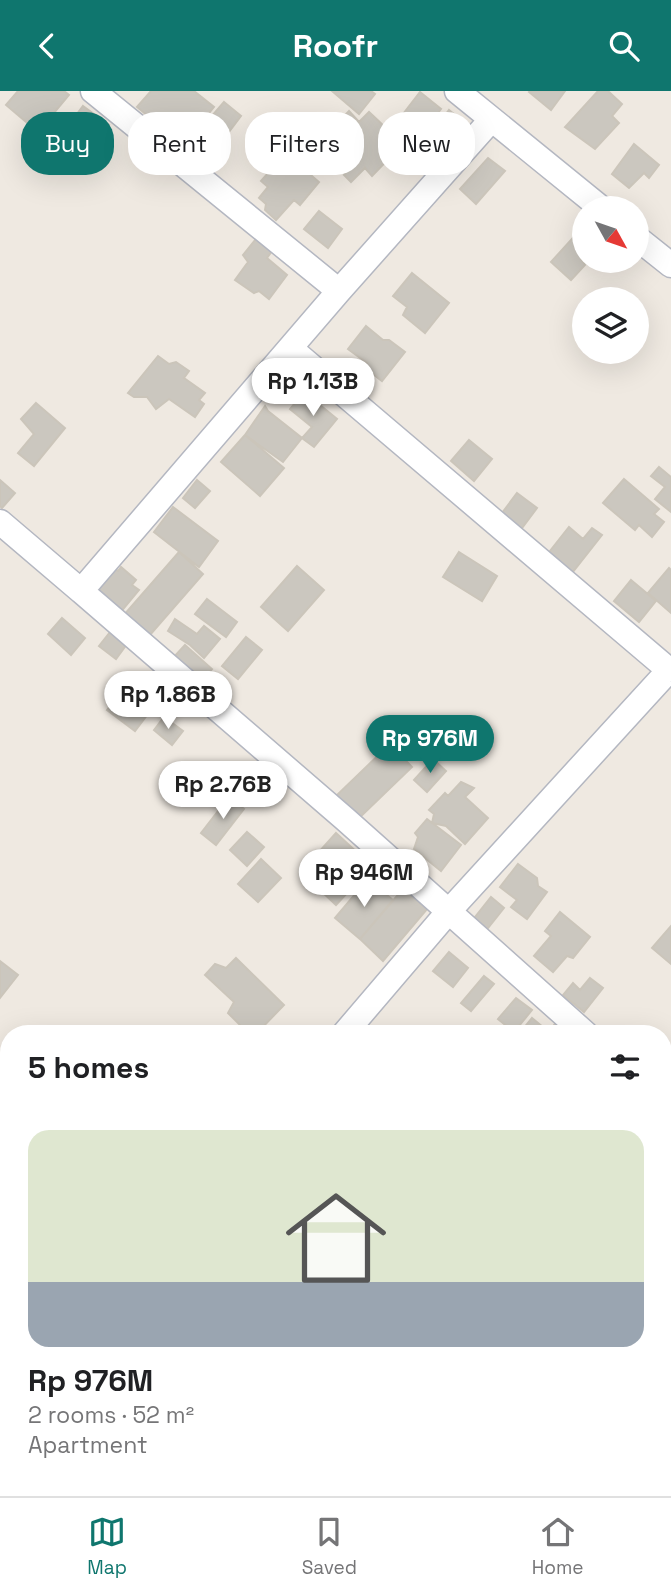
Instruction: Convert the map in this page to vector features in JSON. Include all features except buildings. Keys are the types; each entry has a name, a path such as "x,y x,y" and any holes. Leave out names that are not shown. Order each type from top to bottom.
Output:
{"street":[{"path":"93,91 340,291"},
{"path":"457,91 586,196"},
{"path":"81,591 491,120"},
{"path":"649,248 671,265"},
{"path":"291,349 670,669 449,911 352,1025"},
{"path":"0,522 449,911 576,1025"}]}
